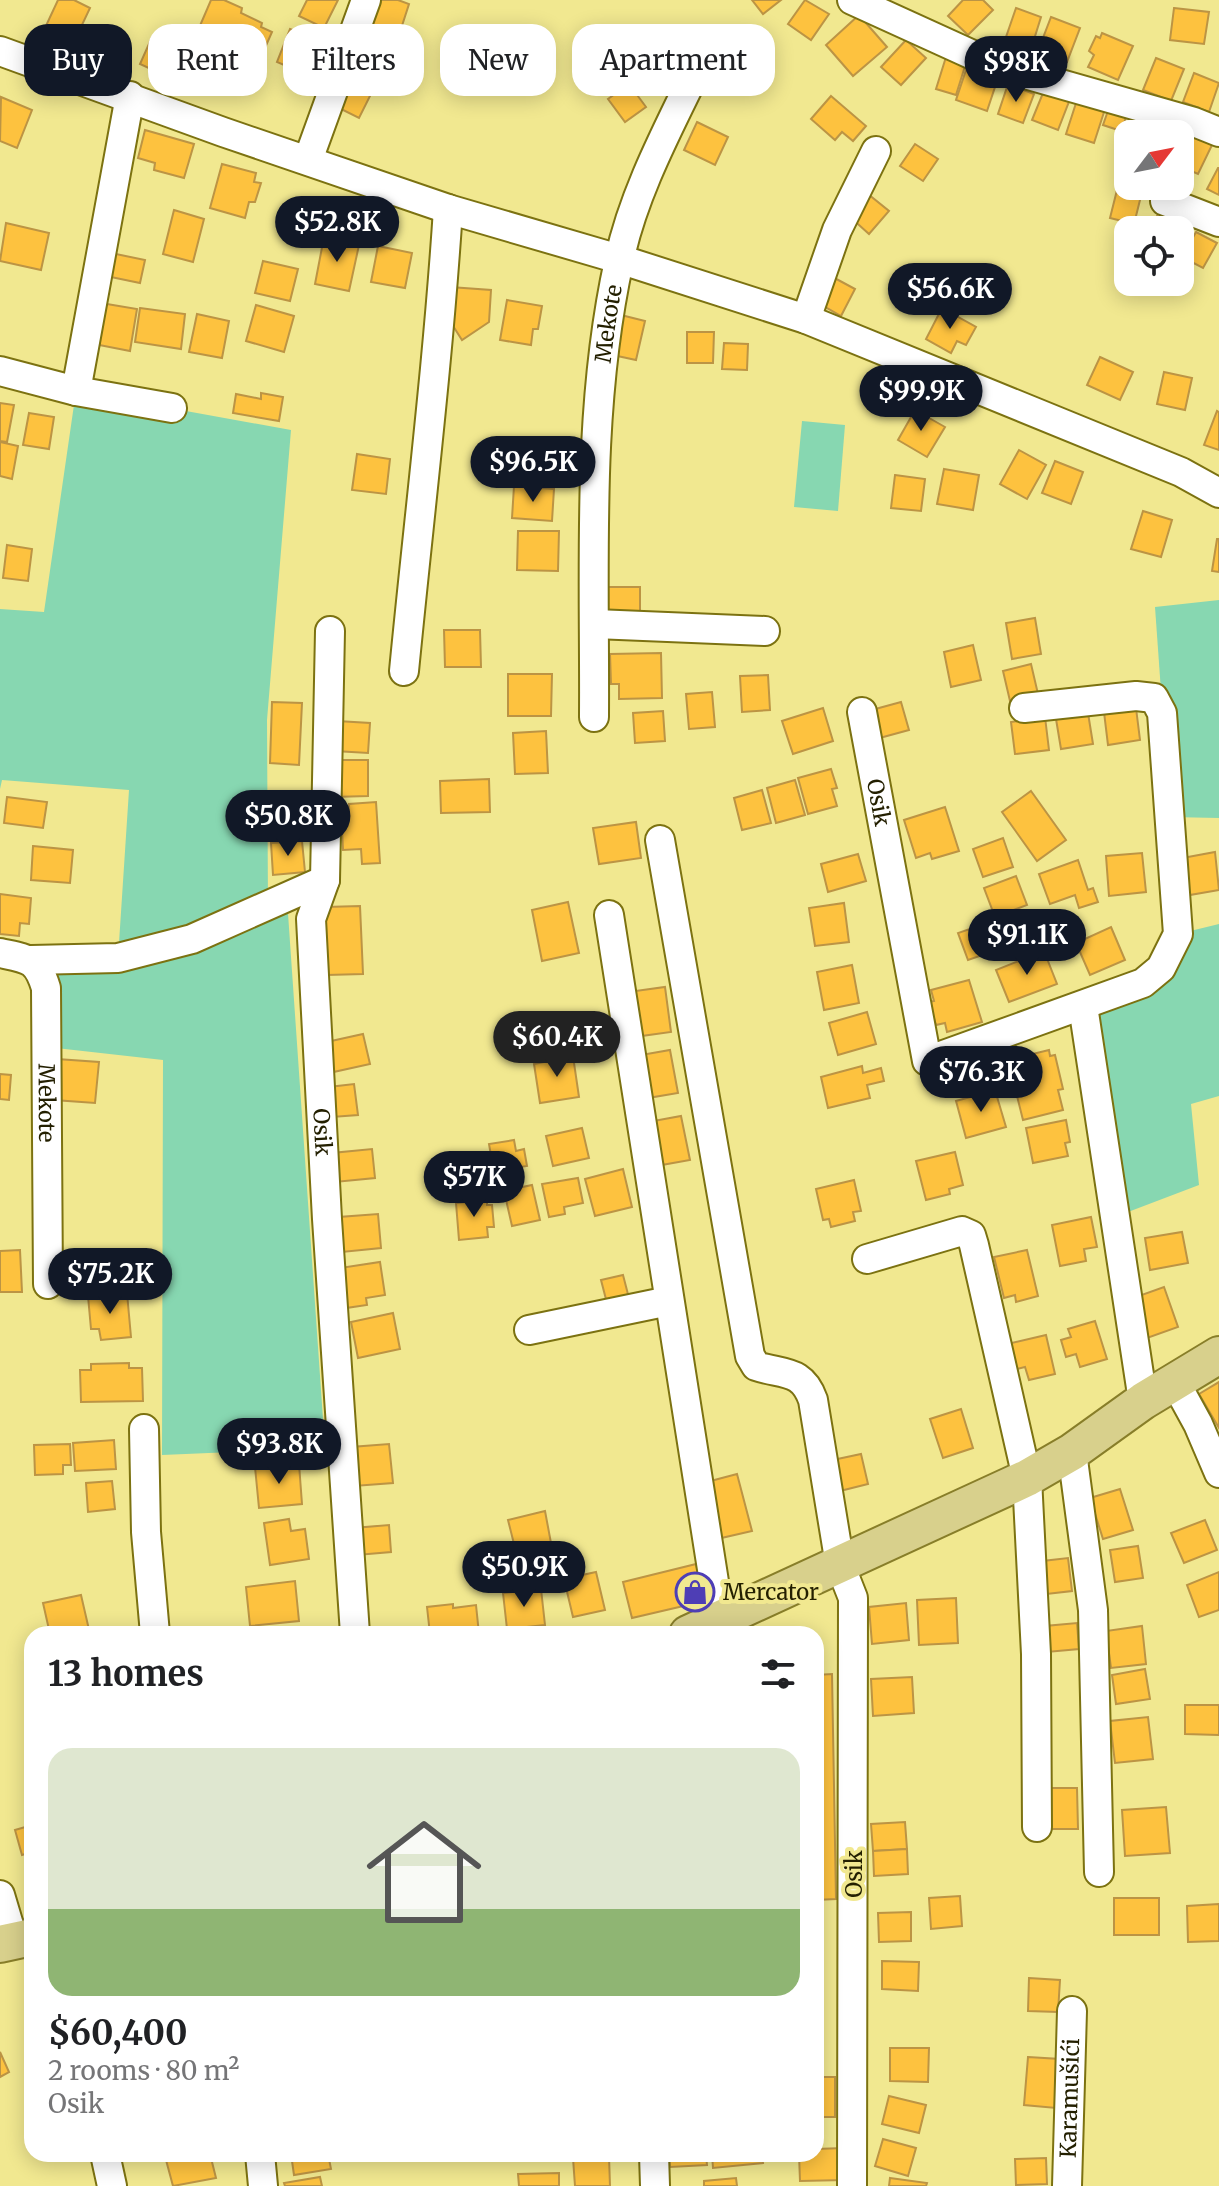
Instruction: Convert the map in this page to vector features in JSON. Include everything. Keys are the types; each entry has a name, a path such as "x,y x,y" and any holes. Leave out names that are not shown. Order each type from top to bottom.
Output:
{"main road":[{"path":"706,1626 1027,1478 1219,1355"}],"street":[{"path":"308,160 366,0"},
{"path":"852,0 997,66 1194,122 1219,132"},
{"path":"0,51 24,59"},
{"path":"76,391 130,96 223,132 448,209 619,259 806,319 1181,472 1219,493"},
{"name":"Mekote","path":"594,717 592,567 599,381 619,259 643,186 685,96"},
{"path":"806,319 837,230 876,151"},
{"path":"1165,201 1219,222"},
{"path":"404,671 425,447 440,328 448,209"},
{"path":"0,371 76,391 172,408"},
{"path":"595,624 765,631"},
{"name":"Osik","path":"330,631 325,880 311,919 327,1219 354,1626"},
{"name":"Osik","path":"862,712 927,1061 1143,983 1161,968 1178,934 1162,713 1154,698 1136,696 1024,708"},
{"name":"Osik","path":"660,840 750,1356 756,1366 797,1376 808,1386 813,1400 840,1565 853,1598 852,2186"},
{"path":"0,953 31,960 118,958 192,939 325,880"},
{"path":"609,915 669,1301 704,1626"},
{"name":"Mekote","path":"31,960 41,971 46,988 48,1284"},
{"path":"1083,1006 1143,1401"},
{"path":"867,1259 962,1231 971,1235 1027,1478 1036,1654 1037,1827"},
{"path":"529,1330 669,1301"},
{"path":"1175,1382 1198,1424 1219,1473"},
{"path":"144,1429 146,1532 154,1626"},
{"path":"1072,1452 1093,1610 1099,1872"},
{"path":"0,1895 15,1941"},
{"name":"Karamušići","path":"1067,2186 1072,2011"},
{"path":"107,2162 112,2186"},
{"path":"261,2162 263,2186"},
{"path":"654,2162 655,2186"}],"green space":[{"path":"76,391 291,430 267,720 268,906 287,899 325,1448 162,1455 163,1060 47,1047 31,960 118,958 129,790 2,780 0,789 0,609 44,612"},
{"path":"802,421 845,425 838,511 794,507"},
{"path":"1219,600 1219,818 1170,817 1155,607"},
{"path":"1219,924 1219,1096 1191,1104 1199,1185 1128,1212 1083,1007 1143,983 1178,934"}],"building":[{"path":"58,0 74,0 90,8 82,24 47,24"},
{"path":"211,0 224,0 242,8 241,13 262,23 262,24 201,24"},
{"path":"307,0 338,0 326,24 316,24 299,16"},
{"path":"372,0 398,0 409,4 403,24 364,24"},
{"path":"752,0 781,0 763,14"},
{"path":"805,0 829,14 811,40 788,24"},
{"path":"963,0 983,0 993,10 968,35 948,16"},
{"path":"1016,8 1041,17 1031,49 1005,40"},
{"path":"1174,8 1209,12 1204,44 1170,40"},
{"path":"859,15 887,47 853,76 826,45"},
{"path":"1051,17 1080,28 1067,62 1038,51"},
{"path":"1102,33 1133,46 1118,80 1088,67 1094,55 1089,51 1096,36 1100,38"},
{"path":"906,40 926,58 901,85 881,67"},
{"path":"148,46 148,68 140,64"},
{"path":"283,47 283,65 277,62"},
{"path":"946,57 966,63 956,95 936,89"},
{"path":"1156,58 1184,69 1171,101 1143,90"},
{"path":"966,70 997,81 987,111 956,100"},
{"path":"1194,73 1219,83 1209,112 1183,102"},
{"path":"1008,84 1034,94 1023,123 998,114"},
{"path":"1045,88 1070,99 1058,130 1032,120"},
{"path":"335,96 370,96 359,118 331,104"},
{"path":"612,96 638,96 646,107 625,122 608,99"},
{"path":"831,96 866,126 853,141 842,132 835,140 811,119"},
{"path":"1,97 32,110 17,148 0,141"},
{"path":"1077,100 1105,109 1094,143 1066,134"},
{"path":"1110,105 1128,112 1125,120 1114,120 1114,129 1103,125"},
{"path":"697,122 728,137 715,165 684,150"},
{"path":"145,130 194,144 184,178 154,170 155,163 138,158"},
{"path":"1194,136 1212,145 1198,174 1194,172"},
{"path":"915,144 938,159 923,181 900,166"},
{"path":"222,164 256,173 254,182 261,183 255,202 249,202 245,218 210,208"},
{"path":"1219,168 1219,195 1207,189"},
{"path":"868,194 889,211 869,234 849,216"},
{"path":"1114,200 1140,200 1136,216 1110,218"},
{"path":"174,210 204,219 193,262 163,254"},
{"path":"6,223 49,233 41,270 0,261"},
{"path":"1196,232 1217,243 1203,268 1194,263"},
{"path":"324,237 359,245 349,291 315,284"},
{"path":"378,246 412,253 405,288 371,282"},
{"path":"111,253 145,260 140,283 106,276"},
{"path":"263,261 298,269 290,301 255,293"},
{"path":"829,275 855,289 841,316 815,301"},
{"path":"450,287 491,290 489,322 462,340 448,318"},
{"path":"507,300 542,306 538,329 533,329 531,345 500,340"},
{"path":"101,303 137,309 130,351 94,344"},
{"path":"256,305 294,316 284,352 246,341"},
{"path":"140,308 185,314 181,349 135,342"},
{"path":"942,308 976,327 966,345 957,341 951,353 926,339"},
{"path":"197,314 229,321 222,358 189,352"},
{"path":"617,314 645,321 636,360 608,354"},
{"path":"687,332 714,332 713,363 687,363"},
{"path":"724,343 748,344 747,370 722,369"},
{"path":"1100,357 1133,372 1120,400 1087,385"},
{"path":"1164,372 1192,378 1185,410 1157,404"},
{"path":"261,393 283,397 279,421 233,413 236,394 261,399"},
{"path":"0,403 14,405 7,442 0,441"},
{"path":"915,410 945,427 927,457 898,440"},
{"path":"1219,412 1219,450 1204,445"},
{"path":"29,413 54,417 49,449 23,445"},
{"path":"0,442 18,446 12,479 0,476"},
{"path":"1019,450 1046,465 1027,499 1000,484"},
{"path":"357,454 390,459 386,494 352,490"},
{"path":"1055,461 1083,472 1071,504 1042,493"},
{"path":"944,469 979,475 973,510 937,504"},
{"path":"895,475 925,479 921,511 891,508"},
{"path":"514,486 554,489 552,521 512,518"},
{"path":"1143,511 1172,520 1161,557 1131,549"},
{"path":"518,531 559,531 558,571 517,570"},
{"path":"1219,539 1219,572 1212,571"},
{"path":"7,545 32,549 28,581 3,578"},
{"path":"603,587 640,587 640,617 604,617"},
{"path":"1035,618 1041,654 1012,659 1006,623"},
{"path":"444,630 480,630 481,667 445,667"},
{"path":"973,645 981,680 951,687 944,652"},
{"path":"661,653 662,698 619,699 619,684 611,684 610,654"},
{"path":"1031,664 1038,694 1010,701 1003,671"},
{"path":"508,674 552,674 551,716 508,716"},
{"path":"768,675 770,710 742,712 740,676"},
{"path":"712,692 715,727 689,729 686,694"},
{"path":"272,702 302,703 299,765 270,763"},
{"path":"901,702 909,730 876,739 868,711"},
{"path":"823,708 833,741 793,754 782,721"},
{"path":"1136,708 1140,740 1108,745 1104,712"},
{"path":"663,711 665,741 635,743 633,713"},
{"path":"1088,713 1093,744 1061,749 1056,719"},
{"path":"1045,717 1049,750 1015,754 1011,722"},
{"path":"337,721 370,723 368,753 335,751"},
{"path":"546,731 548,773 515,774 513,733"},
{"path":"332,760 368,760 368,796 333,797"},
{"path":"831,769 837,788 832,789 837,806 808,814 798,778"},
{"path":"489,779 490,812 441,813 440,781"},
{"path":"795,780 805,815 776,823 767,788"},
{"path":"762,790 771,823 742,830 734,798"},
{"path":"1031,791 1066,840 1037,861 1002,812"},
{"path":"296,793 300,825 273,827 269,796"},
{"path":"7,797 47,802 43,828 4,823"},
{"path":"376,802 380,863 362,864 361,849 343,850 341,810 349,809 349,804"},
{"path":"945,807 959,851 932,859 930,853 916,858 904,820"},
{"path":"636,822 641,858 599,864 593,828"},
{"path":"1003,838 1013,867 983,877 973,849"},
{"path":"302,841 305,872 273,875 271,843"},
{"path":"33,846 73,850 70,883 31,880"},
{"path":"1215,852 1219,890 1184,896 1177,859"},
{"path":"1142,853 1146,892 1109,896 1106,856"},
{"path":"858,854 866,881 828,892 821,864"},
{"path":"1078,860 1088,890 1093,888 1098,902 1079,908 1075,895 1050,904 1039,874"},
{"path":"1016,876 1027,905 995,917 984,888"},
{"path":"0,894 31,898 29,924 20,923 19,936 0,934"},
{"path":"568,902 579,953 542,961 532,910"},
{"path":"844,903 849,942 815,946 809,908"},
{"path":"360,906 363,974 327,975 325,907"},
{"path":"996,920 1006,947 968,960 958,933"},
{"path":"1111,927 1125,960 1090,975 1076,943"},
{"path":"1044,951 1057,984 1009,1002 996,970"},
{"path":"852,965 859,1003 824,1010 817,972"},
{"path":"969,980 982,1022 947,1032 945,1023 936,1025 929,1002 934,1001 931,990"},
{"path":"665,987 671,1032 634,1037 628,992"},
{"path":"867,1012 876,1044 838,1055 829,1023"},
{"path":"363,1034 370,1064 329,1073 322,1043"},
{"path":"670,1050 678,1093 648,1098 641,1055"},
{"path":"1049,1050 1050,1056 1055,1055 1063,1089 1058,1090 1063,1110 1023,1120 1008,1060"},
{"path":"557,1052 558,1058 573,1056 579,1097 540,1103 534,1064 549,1061 547,1054"},
{"path":"57,1059 99,1062 95,1103 54,1100"},
{"path":"862,1066 863,1073 881,1068 884,1081 867,1085 870,1098 828,1108 821,1077"},
{"path":"0,1074 11,1075 9,1100 0,1099"},
{"path":"354,1084 358,1115 332,1117 329,1087"},
{"path":"995,1090 1006,1127 966,1138 956,1101"},
{"path":"681,1116 690,1160 656,1166 648,1122"},
{"path":"1066,1120 1070,1142 1065,1143 1068,1156 1033,1163 1026,1128"},
{"path":"582,1128 589,1158 553,1166 546,1136"},
{"path":"514,1140 516,1151 524,1149 527,1166 520,1167 522,1180 487,1186 484,1168 493,1167 489,1144"},
{"path":"372,1149 375,1178 335,1182 332,1153"},
{"path":"955,1152 963,1185 949,1189 950,1194 926,1200 916,1161"},
{"path":"623,1169 632,1207 595,1216 585,1179"},
{"path":"578,1178 583,1203 564,1207 565,1214 549,1217 542,1184"},
{"path":"854,1180 861,1211 853,1212 855,1221 831,1227 829,1219 823,1220 816,1189"},
{"path":"532,1185 540,1220 512,1226 504,1191"},
{"path":"487,1200 487,1205 492,1205 494,1227 487,1227 488,1237 459,1240 456,1203"},
{"path":"378,1214 381,1248 342,1252 339,1217"},
{"path":"1091,1217 1097,1247 1084,1249 1086,1261 1060,1266 1052,1225"},
{"path":"1182,1232 1188,1263 1150,1270 1145,1238"},
{"path":"20,1250 22,1292 0,1292 0,1251"},
{"path":"1027,1250 1038,1296 1016,1302 1015,1295 1004,1298 994,1257"},
{"path":"62,1260 106,1260 107,1287 63,1287"},
{"path":"380,1262 385,1295 366,1298 367,1305 346,1308 340,1268"},
{"path":"623,1275 630,1302 608,1307 601,1280"},
{"path":"1164,1287 1178,1327 1147,1338 1133,1298"},
{"path":"127,1293 131,1337 101,1340 99,1329 91,1329 88,1296"},
{"path":"393,1313 400,1349 358,1358 351,1322"},
{"path":"1095,1321 1107,1359 1080,1367 1076,1354 1066,1357 1061,1340 1071,1337 1068,1329"},
{"path":"1046,1335 1055,1374 1029,1380 1025,1367 1009,1371 1003,1345"},
{"path":"129,1363 129,1368 142,1368 143,1401 81,1402 80,1370 91,1370 91,1364"},
{"path":"1219,1382 1219,1428 1199,1394"},
{"path":"961,1409 973,1448 943,1458 930,1419"},
{"path":"114,1440 116,1469 75,1471 73,1443"},
{"path":"70,1444 71,1465 63,1465 63,1474 35,1475 34,1445"},
{"path":"389,1444 393,1483 354,1486 351,1447"},
{"path":"861,1454 868,1484 836,1492 828,1461"},
{"path":"299,1464 302,1504 259,1508 255,1467"},
{"path":"737,1474 752,1531 717,1539 703,1483"},
{"path":"112,1481 115,1509 88,1512 86,1483"},
{"path":"1120,1489 1133,1530 1103,1539 1090,1498"},
{"path":"545,1511 551,1543 516,1552 508,1520"},
{"path":"289,1519 291,1531 305,1529 309,1559 270,1565 264,1523"},
{"path":"1205,1520 1217,1550 1184,1563 1171,1533"},
{"path":"389,1525 391,1552 357,1555 354,1528"},
{"path":"1138,1546 1143,1578 1115,1582 1110,1550"},
{"path":"1068,1558 1072,1591 1038,1595 1034,1562"},
{"path":"696,1564 705,1601 632,1618 623,1582"},
{"path":"596,1572 605,1610 573,1617 564,1579"},
{"path":"1219,1572 1219,1610 1199,1617 1187,1585"},
{"path":"295,1581 299,1621 250,1626 246,1587"},
{"path":"541,1589 545,1625 507,1626 503,1593"},
{"path":"81,1595 88,1626 48,1626 43,1603"},
{"path":"956,1598 958,1643 919,1645 917,1600"},
{"path":"906,1603 909,1640 872,1644 869,1607"},
{"path":"476,1605 478,1626 429,1626 427,1607"},
{"path":"1077,1623 1079,1649 1047,1652 1045,1626"},
{"path":"1142,1626 1146,1664 1111,1668 1106,1631"},
{"path":"1145,1669 1150,1699 1116,1704 1112,1675"},
{"path":"824,1674 832,1674 836,1899 824,1900"},
{"path":"912,1677 914,1713 873,1716 871,1679"},
{"path":"1185,1705 1219,1705 1219,1735 1185,1734"},
{"path":"1148,1717 1153,1759 1115,1763 1110,1721"},
{"path":"1044,1788 1077,1788 1078,1829 1044,1829"},
{"path":"1166,1807 1170,1853 1125,1856 1122,1810"},
{"path":"905,1822 907,1849 873,1851 871,1824"},
{"path":"24,1827 24,1854 22,1855 15,1830"},
{"path":"907,1849 908,1874 874,1876 873,1851"},
{"path":"960,1896 962,1926 931,1929 929,1898"},
{"path":"1114,1898 1159,1898 1159,1935 1114,1935"},
{"path":"1219,1904 1219,1941 1188,1942 1187,1906"},
{"path":"911,1912 911,1941 879,1942 878,1913"},
{"path":"882,1961 919,1962 918,1991 882,1989"},
{"path":"1029,1978 1060,1980 1058,2012 1028,2011"},
{"path":"890,2048 929,2048 928,2082 890,2081"},
{"path":"0,2052 9,2072 0,2077"},
{"path":"1028,2057 1060,2059 1056,2108 1024,2105"},
{"path":"824,2077 835,2077 835,2117 824,2117"},
{"path":"889,2096 926,2105 919,2133 882,2124"},
{"path":"883,2139 916,2148 908,2176 875,2166"},
{"path":"844,2148 845,2180 800,2181 799,2162 824,2162 824,2149"},
{"path":"1046,2158 1047,2184 1016,2185 1015,2159"},
{"path":"167,2162 212,2162 216,2178 173,2186"},
{"path":"292,2162 330,2162 331,2169 294,2175"},
{"path":"573,2162 609,2162 610,2186 575,2186"},
{"path":"670,2162 707,2162 707,2165 670,2167"},
{"path":"713,2162 763,2163 713,2168"},
{"path":"559,2173 559,2186 519,2186 518,2174"},
{"path":"320,2177 322,2186 285,2186 284,2183"},
{"path":"736,2178 737,2186 704,2186 704,2181"},
{"path":"890,2178 927,2183 926,2186 889,2186"}],"place":[{"name":"Mercator","path":"695,1592"}]}
